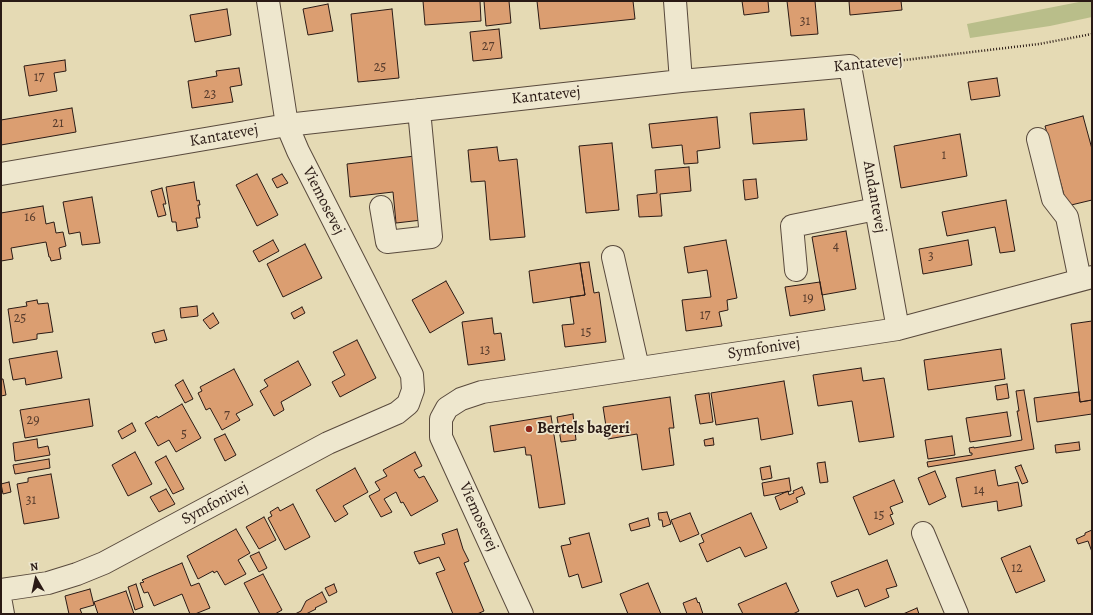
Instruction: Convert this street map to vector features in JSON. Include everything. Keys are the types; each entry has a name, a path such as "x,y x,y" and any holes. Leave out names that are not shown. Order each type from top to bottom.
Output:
{"street":[{"name":"Viemosevej","path":"268,1 287,125 298,152 412,375 413,390"},
{"path":"675,1 681,81"},
{"name":"Kantatevej","path":"1,174 287,125 681,81 850,66"},
{"name":"Andantevej","path":"850,66 898,329"},
{"path":"381,206 387,242 431,237 419,110"},
{"path":"1038,139 1053,199 1067,217 1086,278"},
{"path":"796,270 792,226 876,208"},
{"path":"613,257 638,368"},
{"name":"Symfonivej","path":"441,419 447,408 461,399 482,392 898,329 1086,278"},
{"name":"Symfonivej","path":"1,590 48,583 78,574 104,563 328,443 397,413 408,404 413,390"},
{"name":"Viemosevej","path":"441,419 441,437 522,614"},
{"path":"923,533 957,614"},
{"path":"1,603 3,614"}],"path":[{"name":"Kantatevej","path":"850,66 1039,44 1092,34"}],"green space":[{"path":"1084,1 1092,1 1092,17 1050,26 970,38 967,24"}],"building":[{"path":"423,1 480,1 481,21 425,25"},
{"path":"484,1 509,1 511,23 486,26"},
{"path":"537,1 633,1 635,19 540,29"},
{"path":"742,1 768,1 769,12 744,15"},
{"path":"787,1 815,1 818,34 791,36"},
{"path":"849,1 901,1 902,10 850,15"},
{"path":"328,4 333,31 308,35 303,9"},
{"path":"227,9 231,35 195,42 190,15"},
{"path":"392,9 399,78 358,82 351,14"},
{"path":"499,29 502,58 473,61 470,32"},
{"path":"65,60 66,71 54,73 57,91 29,96 24,66"},
{"path":"239,68 242,85 230,87 233,102 192,108 188,81 217,76 216,71"},
{"path":"997,78 1000,96 971,100 968,82"},
{"path":"72,108 76,132 1,145 1,120"},
{"path":"804,109 807,140 753,144 750,113"},
{"path":"1083,116 1092,149 1092,200 1067,206 1045,126"},
{"path":"717,117 720,148 697,151 698,163 684,164 682,145 652,148 649,124"},
{"path":"960,134 967,176 901,188 894,146"},
{"path":"612,143 619,210 586,213 579,146"},
{"path":"497,147 499,161 517,159 525,237 490,240 485,181 471,182 468,150"},
{"path":"415,156 422,220 396,223 393,192 350,197 347,164"},
{"path":"689,167 691,191 660,194 662,216 639,217 637,195 657,193 655,170"},
{"path":"257,174 278,215 257,226 236,185"},
{"path":"282,174 288,183 277,188 272,179"},
{"path":"756,179 758,198 745,200 743,180"},
{"path":"194,182 197,201 199,200 200,205 198,205 200,218 196,218 198,227 177,231 176,222 172,222 166,187"},
{"path":"162,188 166,204 163,204 166,215 158,217 151,191"},
{"path":"92,197 100,243 82,245 80,232 69,234 63,202"},
{"path":"1006,200 1015,251 1000,253 995,227 947,236 942,212"},
{"path":"43,206 46,224 54,222 56,233 63,232 66,246 59,248 61,259 51,261 46,242 11,248 13,259 1,261 1,213"},
{"path":"846,231 856,289 822,295 812,237"},
{"path":"273,240 279,251 259,262 253,251"},
{"path":"726,240 737,298 727,300 728,310 719,312 722,326 686,331 682,300 711,297 707,270 688,273 684,247"},
{"path":"968,240 972,265 923,274 919,249"},
{"path":"305,244 322,278 283,297 267,264"},
{"path":"589,262 594,293 599,292 606,342 565,347 562,325 574,324 570,297 585,295 580,263"},
{"path":"580,263 585,295 533,303 529,271"},
{"path":"446,281 464,313 430,333 412,300"},
{"path":"820,282 825,310 790,316 785,287"},
{"path":"37,300 38,304 48,303 53,332 37,334 37,339 13,343 8,309 27,306 26,302"},
{"path":"197,306 198,316 181,318 180,308"},
{"path":"302,307 305,313 294,319 291,313"},
{"path":"213,313 219,323 210,329 203,320"},
{"path":"492,318 494,334 501,333 505,360 468,365 462,322"},
{"path":"1092,321 1092,400 1080,402 1071,324"},
{"path":"164,330 167,340 155,343 152,333"},
{"path":"357,340 376,378 340,397 332,382 345,375 333,352"},
{"path":"1001,349 1005,379 928,390 924,360"},
{"path":"57,351 62,378 26,385 25,378 13,380 9,359"},
{"path":"298,361 311,385 281,402 284,410 274,416 260,391 268,386 264,380"},
{"path":"861,368 863,381 884,378 894,437 859,442 852,401 818,406 813,375"},
{"path":"234,369 253,405 236,414 240,420 222,430 210,408 206,410 198,393 202,391 200,387"},
{"path":"1,379 3,379 6,395 1,396"},
{"path":"183,380 193,399 185,403 175,385"},
{"path":"784,381 793,434 761,440 758,418 716,425 711,393"},
{"path":"1007,384 1009,398 997,400 995,386"},
{"path":"1024,390 1034,449 928,467 927,462 972,455 969,448 1022,440 1017,411 1019,411 1016,391"},
{"path":"1079,392 1080,402 1092,400 1092,414 1037,422 1034,398"},
{"path":"709,393 713,422 700,424 695,395"},
{"path":"670,397 674,428 669,428 674,465 642,470 637,434 608,439 603,407"},
{"path":"89,399 93,426 25,438 20,410"},
{"path":"182,404 201,438 176,452 169,440 158,446 145,423 157,416 158,418"},
{"path":"1007,412 1011,436 970,442 966,418"},
{"path":"573,414 576,440 561,442 557,417"},
{"path":"551,416 565,504 539,508 531,455 526,455 525,447 494,452 490,426"},
{"path":"132,423 136,431 122,439 118,431"},
{"path":"225,434 236,455 225,461 214,439"},
{"path":"952,436 955,455 928,459 925,440"},
{"path":"713,438 714,445 705,446 704,440"},
{"path":"37,439 38,448 48,446 50,455 15,461 13,443"},
{"path":"1079,442 1080,450 1056,453 1055,445"},
{"path":"135,452 152,484 128,496 112,465"},
{"path":"415,452 422,466 414,470 419,478 424,476 438,501 411,516 403,502 401,503 396,492 384,499 392,512 381,517 369,496 380,490 375,482 387,476 383,470"},
{"path":"166,456 184,489 173,494 155,462"},
{"path":"49,459 50,468 15,474 13,465"},
{"path":"825,462 828,482 820,483 817,463"},
{"path":"1021,465 1028,482 1022,484 1015,467"},
{"path":"770,466 772,478 762,480 760,468"},
{"path":"355,468 368,492 343,506 348,514 335,522 316,490"},
{"path":"995,470 998,486 1018,482 1022,506 998,511 997,501 962,507 956,478"},
{"path":"935,471 946,497 929,505 918,478"},
{"path":"51,474 59,518 24,524 17,484 28,482 28,478"},
{"path":"789,478 791,491 764,496 762,483"},
{"path":"894,480 903,502 890,507 893,514 890,515 894,524 869,535 853,497"},
{"path":"9,482 11,492 3,494 1,484"},
{"path":"802,487 805,494 796,498 798,502 780,510 775,497 788,491 789,495 794,493 793,491"},
{"path":"166,489 175,504 159,512 150,497"},
{"path":"293,504 310,537 285,550 268,518 272,516 270,512 278,507 280,511"},
{"path":"667,512 671,524 663,527 662,520 659,520 658,513"},
{"path":"690,513 699,534 680,542 671,520"},
{"path":"751,513 767,548 745,557 740,547 707,562 699,544 704,542 701,535"},
{"path":"264,517 276,540 259,549 246,527"},
{"path":"648,518 650,526 631,531 629,524"},
{"path":"236,529 250,553 238,560 246,574 225,585 217,571 214,573 213,571 198,579 187,556"},
{"path":"457,529 463,549 469,561 464,563 484,611 477,614 453,614 436,573 445,570 439,557 419,564 414,552 445,544 442,534"},
{"path":"1092,530 1092,552 1088,541 1078,544 1076,539"},
{"path":"589,533 602,582 582,588 578,574 569,577 561,546 571,544 569,538"},
{"path":"1030,546 1045,581 1016,593 1001,558"},
{"path":"259,552 267,568 259,572 250,556"},
{"path":"887,560 897,586 886,589 889,597 865,607 858,589 837,597 831,582"},
{"path":"182,563 191,586 199,583 210,608 195,614 190,614 182,594 154,606 148,592 144,593 140,583 144,582 142,580"},
{"path":"263,574 282,610 275,614 260,614 244,583"},
{"path":"648,583 661,614 628,614 620,594"},
{"path":"786,583 799,611 793,614 743,614 738,604"},
{"path":"136,584 143,607 135,610 128,587"},
{"path":"334,584 337,592 329,596 325,588"},
{"path":"90,589 94,605 80,609 82,614 69,614 65,596"},
{"path":"126,591 134,614 98,614 94,602"},
{"path":"322,592 327,602 306,614 295,614 301,611 306,601"},
{"path":"696,598 703,614 687,614 683,603"},
{"path":"917,608 919,614 903,614"}],"place":[{"name":"Bertels bageri","path":"529,429"}]}
